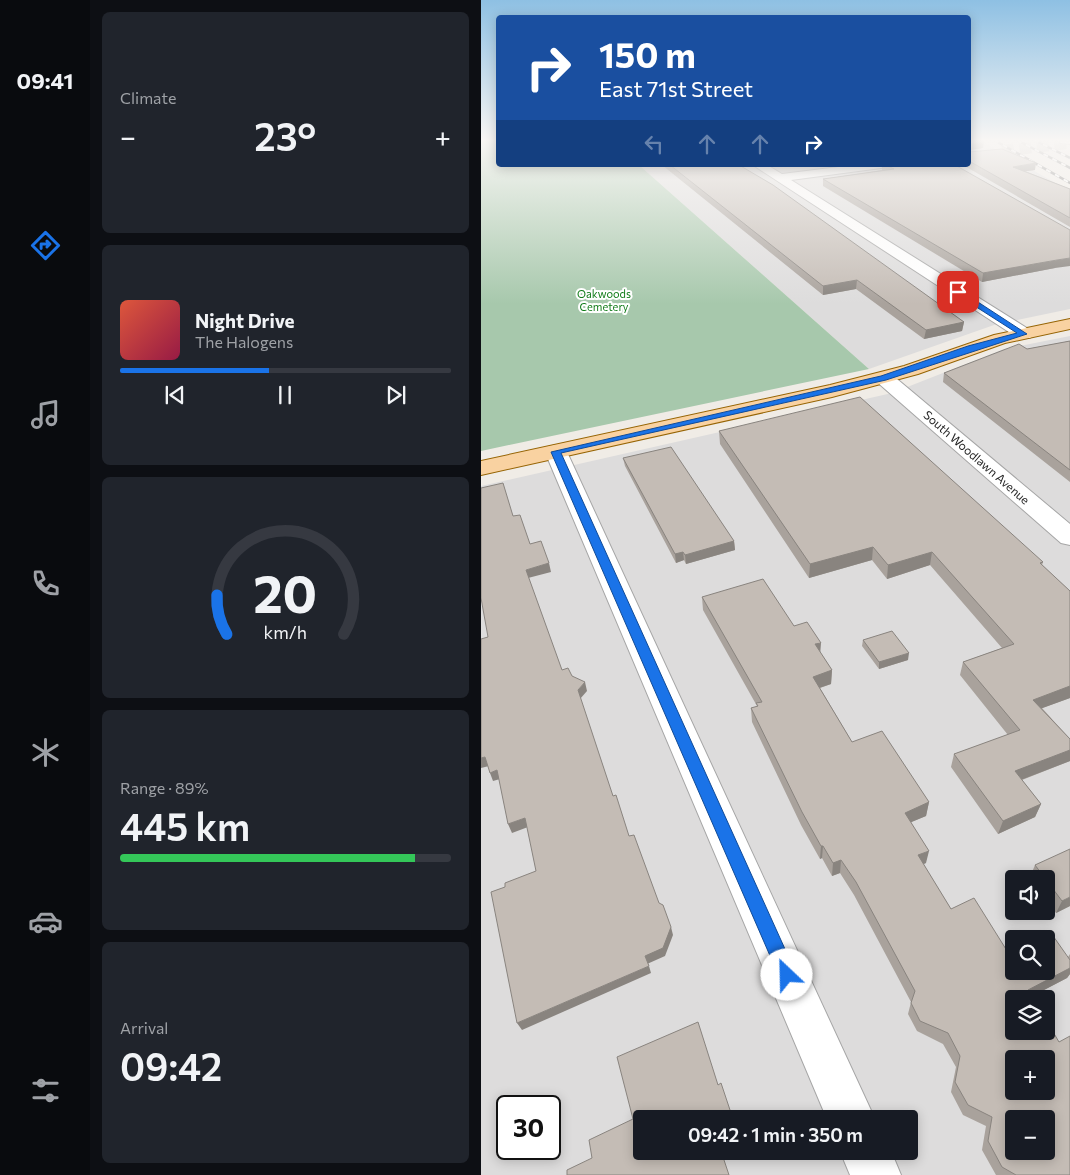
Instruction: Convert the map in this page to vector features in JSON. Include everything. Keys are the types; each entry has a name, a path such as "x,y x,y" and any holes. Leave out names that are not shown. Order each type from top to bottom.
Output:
{"main road":[{"path":"481,468 884,378 971,348 1070,324"}],"street":[{"path":"806,195 1023,334"},
{"name":"South Woodlawn Avenue","path":"884,378 1070,537"},
{"path":"556,452 847,1110"},
{"path":"869,1160 876,1175"}],"shaded area":[{"path":"673,195 1070,195 1070,309 994,325 869,369"},
{"path":"1070,336 1070,1175 481,1175 481,486 892,393 1004,349"}],"green space":[{"name":"Oakwoods Cemetery","path":"481,195 673,195 869,369 481,451"}],"building":[{"path":"708,195 787,195 964,322 926,330 857,280 823,286"},
{"path":"850,195 1008,195 1070,230 1070,258 983,273"},
{"path":"1029,195 1070,195 1070,218"},
{"path":"1070,341 1070,470 944,373 1019,344 1027,349"},
{"path":"860,397 1043,562 1040,563 1070,591 1070,686 1033,700 1070,739 1070,750 1015,771 1041,804 1003,821 954,754 1020,730 963,662 1014,644 932,552 888,565 873,547 810,564 719,431"},
{"path":"671,447 734,541 685,555 683,552 675,554 623,458"},
{"path":"503,483 513,516 520,515 530,544 541,541 549,563 526,570 562,670 568,668 572,676 585,682 578,690 613,796 616,795 629,836 634,835 659,903 663,905 671,927 663,948 645,956 649,966 517,1023 491,892 505,887 505,883 536,871 525,818 508,824 497,770 490,773 485,757 481,758 481,639 488,637 481,598 481,488"},
{"path":"763,579 794,626 807,622 821,643 815,644 832,670 813,677 852,742 882,731 929,802 905,813 929,851 918,855 951,909 974,898 1005,948 1005,980 1047,980 1028,990 1005,990 1005,1040 1055,1040 1055,1035 1059,1042 1070,1036 1070,1175 1016,1175 1002,1167 988,1141 992,1117 968,1105 955,1082 960,1056 948,1033 920,1021 911,1003 915,991 856,882 841,860 833,863 802,812 751,708 758,706 756,703 762,702 702,597"},
{"path":"892,631 909,653 879,662 863,640"},
{"path":"1070,849 1070,897 1062,901 1055,892 1055,870 1039,870 1035,865"},
{"path":"1055,939 1070,960 1070,968 1055,976"},
{"path":"698,1022 718,1085 721,1083 730,1110 633,1110 633,1119 617,1057"},
{"path":"633,1119 633,1160 724,1160 729,1175 567,1175 567,1170 592,1158 589,1140"}],"route":[{"path":"787,975 556,452 884,378 971,348 1023,334 958,292"}]}
